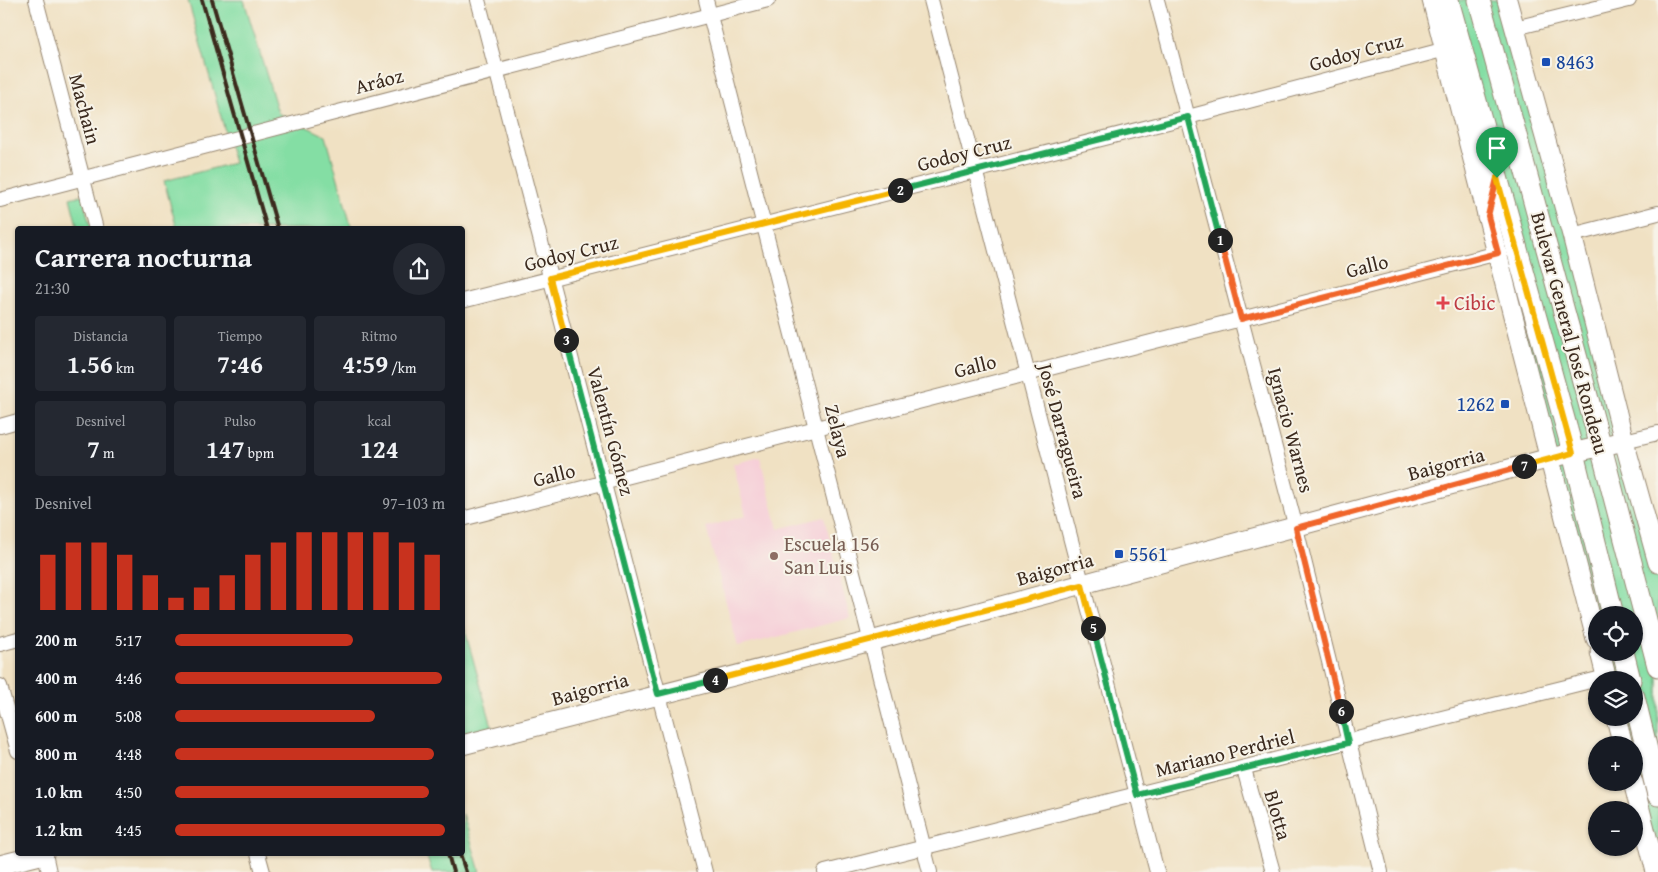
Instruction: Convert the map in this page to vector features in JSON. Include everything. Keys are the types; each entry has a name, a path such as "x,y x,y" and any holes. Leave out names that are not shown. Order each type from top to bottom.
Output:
{"main road":[{"path":"1432,0 1588,608"},
{"name":"Bulevar General José Rondeau","path":"1448,0 1573,453 1611,606"},
{"name":"Bulevar General José Rondeau","path":"1479,0 1601,447 1658,666"},
{"name":"Bulevar General José Rondeau","path":"1507,0 1572,235 1624,441 1658,563"},
{"path":"1488,216 1497,178"},
{"name":"Baigorria","path":"465,744 871,641 1550,458 1624,441"},
{"path":"1641,726 1658,794"},
{"path":"1635,791 1656,872"},
{"path":"0,865 36,856"}],"street":[{"name":"Machain","path":"36,0 95,226"},
{"name":"Valentín Gómez","path":"478,0 705,872"},
{"name":"Zelaya","path":"706,0 930,872"},
{"name":"Aráoz","path":"0,200 768,0"},
{"name":"José Darragueira","path":"931,0 1156,872"},
{"name":"Ignacio Warnes","path":"1157,0 1296,528 1381,872"},
{"path":"1515,28 1629,0"},
{"name":"Godoy Cruz","path":"465,300 1188,117 1446,49"},
{"path":"1572,235 1658,213"},
{"name":"Gallo","path":"465,518 1498,253"},
{"path":"0,426 15,422"},
{"name":"Baigorria","path":"1624,441 1658,433"},
{"path":"0,644 15,640"},
{"name":"Mariano Perdriel","path":"825,872 1588,683"},
{"path":"0,686 15,740"},
{"name":"Blotta","path":"1244,768 1273,872"},
{"path":"45,856 49,872"},
{"path":"259,856 263,872"}],"shaded area":[{"name":"Escuela 156 San Luis","path":"760,457 778,529 824,517 850,618 738,647 706,527 746,516 733,464"}],"green space":[{"path":"188,0 244,0 278,113 326,136 351,226 176,226 164,181 234,163"},
{"path":"1432,0 1507,0 1658,563 1658,872 1643,816 1643,801 1639,801 1636,791 1643,791 1643,736 1621,736 1618,726 1643,726 1643,671 1605,671 1602,661 1643,661 1643,606 1594,606"},
{"path":"82,195 90,226 77,226 70,198"},
{"path":"465,631 495,737 465,744"},
{"path":"465,821 480,872 432,872 427,856 465,856"}],"railway":[{"path":"202,0 266,226"},
{"path":"212,0 277,226"},
{"path":"449,856 453,872"},
{"path":"461,856 466,872"}],"place":[{"name":"8463","path":"1546,62"},
{"name":"Cibic","path":"1443,303"},
{"name":"1262","path":"1505,404"},
{"name":"5561","path":"1119,554"},
{"name":"Escuela 156 San Luis","path":"774,556"}],"route":[{"path":"1188,117 1241,319 1498,253 1488,216 1497,178 1573,453 1296,528 1348,743 1137,795 1082,585 871,641 658,694 550,278 1188,117"}]}
